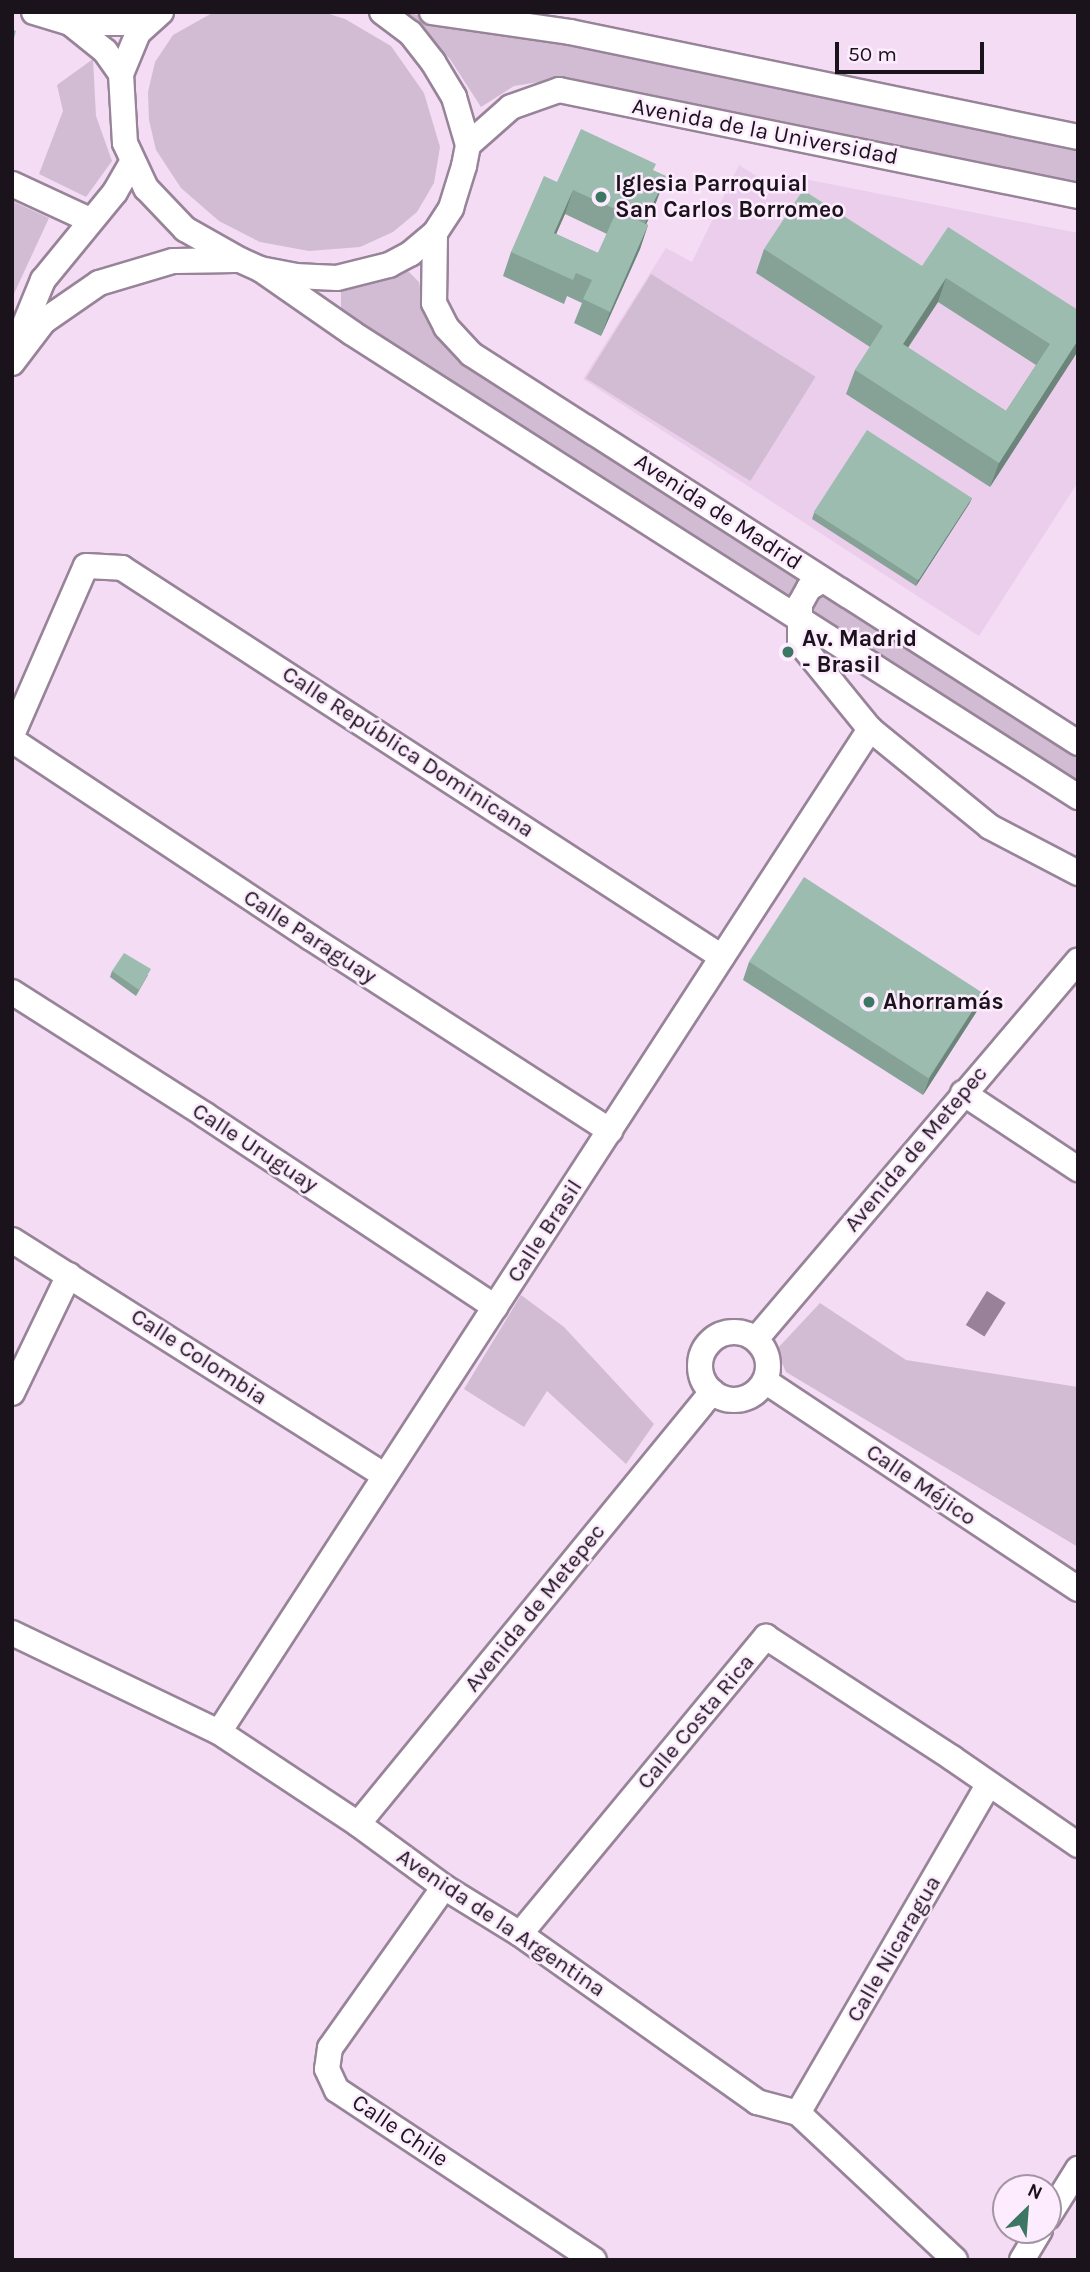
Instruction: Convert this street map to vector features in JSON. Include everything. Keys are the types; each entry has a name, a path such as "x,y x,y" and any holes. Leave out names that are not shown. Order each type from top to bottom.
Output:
{"street":[{"path":"34,12 69,23 121,23 157,15"},
{"path":"12,363 44,321 99,283 173,261 250,265 295,276 337,278 389,265 410,254 435,233 451,208 459,187 468,145 454,97 433,62 411,33 382,12"},
{"path":"432,12 570,32 1078,137"},
{"path":"157,15 138,33 121,74 125,143 132,162 146,188 185,229 250,265"},
{"path":"69,23 104,51 121,74"},
{"name":"Avenida de la Universidad","path":"468,145 511,107 559,90 1078,196"},
{"path":"12,354 43,279 115,192 132,162"},
{"path":"12,184 90,220"},
{"name":"Avenida de Madrid","path":"435,233 434,303 446,327 471,354 1078,743"},
{"name":"Avenida de Madrid","path":"250,265 1078,797"},
{"name":"Calle República Dominicana","path":"12,737 86,566 121,568 722,957"},
{"path":"823,580 808,588 803,596 798,617 800,643 870,729 990,827 1078,873"},
{"name":"Calle Brasil","path":"219,1732 870,729"},
{"name":"Calle Paraguay","path":"12,737 311,938 610,1131"},
{"name":"Avenida de Metepec","path":"755,1339 1078,960"},
{"name":"Calle Uruguay","path":"12,992 205,1115 495,1307"},
{"path":"963,1093 1078,1169"},
{"name":"Calle Colombia","path":"12,1240 385,1476"},
{"path":"12,1393 69,1275"},
{"path":"733,1331 755,1339 768,1358 765,1381 759,1390 741,1400 721,1398 712,1392 700,1372 704,1349 722,1334 733,1331"},
{"name":"Calle Méjico","path":"765,1381 1078,1589"},
{"name":"Avenida de Metepec","path":"358,1824 712,1392"},
{"name":"Avenida de la Argentina","path":"12,1633 219,1732 358,1824 444,1887 520,1934 757,2102 798,2113 955,2260"},
{"name":"Calle Costa Rica","path":"520,1934 766,1637 1078,1845"},
{"name":"Calle Nicaragua","path":"798,2113 989,1784"},
{"name":"Calle Chile","path":"444,1887 330,2048 327,2069 337,2090 594,2260"},
{"path":"1062,2195 1078,2169"},
{"path":"1022,2260 1032,2244"}],"shaded area":[{"path":"214,12 323,12 345,19 391,46 424,93 440,147 434,183 417,212 393,232 360,247 309,251 260,242 219,221 181,188 156,150 149,120 148,92 155,62 173,35"},
{"path":"403,12 1078,150 1078,188 545,81 514,86 481,107 450,59"},
{"path":"93,59 96,116 112,161 86,197 39,174 63,111 57,85"},
{"path":"739,165 775,188 784,175 1078,233 1078,482 979,636 583,379 666,248 692,262"},
{"path":"12,201 49,218 12,298"},
{"path":"408,271 419,282 426,317 455,357 1078,756 1078,785 341,314 341,289"},
{"path":"651,274 816,377 750,481 586,378"},
{"path":"987,1291 1006,1303 984,1337 966,1325"},
{"path":"521,1295 564,1327 654,1424 626,1464 547,1391 524,1427 464,1389"},
{"path":"820,1303 906,1360 1078,1387 1078,1547 786,1372 776,1350"}],"building":[{"path":"12,29 16,31 12,45"},
{"path":"581,129 656,164 653,170 666,176 649,212 636,205 631,217 648,225 610,312 583,299 592,280 576,273 573,280 511,252 544,176 557,182","holes":["573,190 617,210 598,253 554,233"]},
{"path":"803,190 922,266 948,227 1078,310 1078,340 999,463 855,370 883,326 764,249","holes":["946,278 1050,344 1006,411 903,344"]},
{"path":"867,430 972,498 918,580 814,512"},
{"name":"Ahorramás","path":"804,877 983,994 928,1078 749,962"},
{"path":"124,953 151,969 139,990 112,971"}],"place":[{"name":"Iglesia Parroquial San Carlos Borromeo","path":"601,197"},
{"name":"Av. Madrid - Brasil","path":"788,652"},
{"name":"Ahorramás","path":"869,1002"}]}
